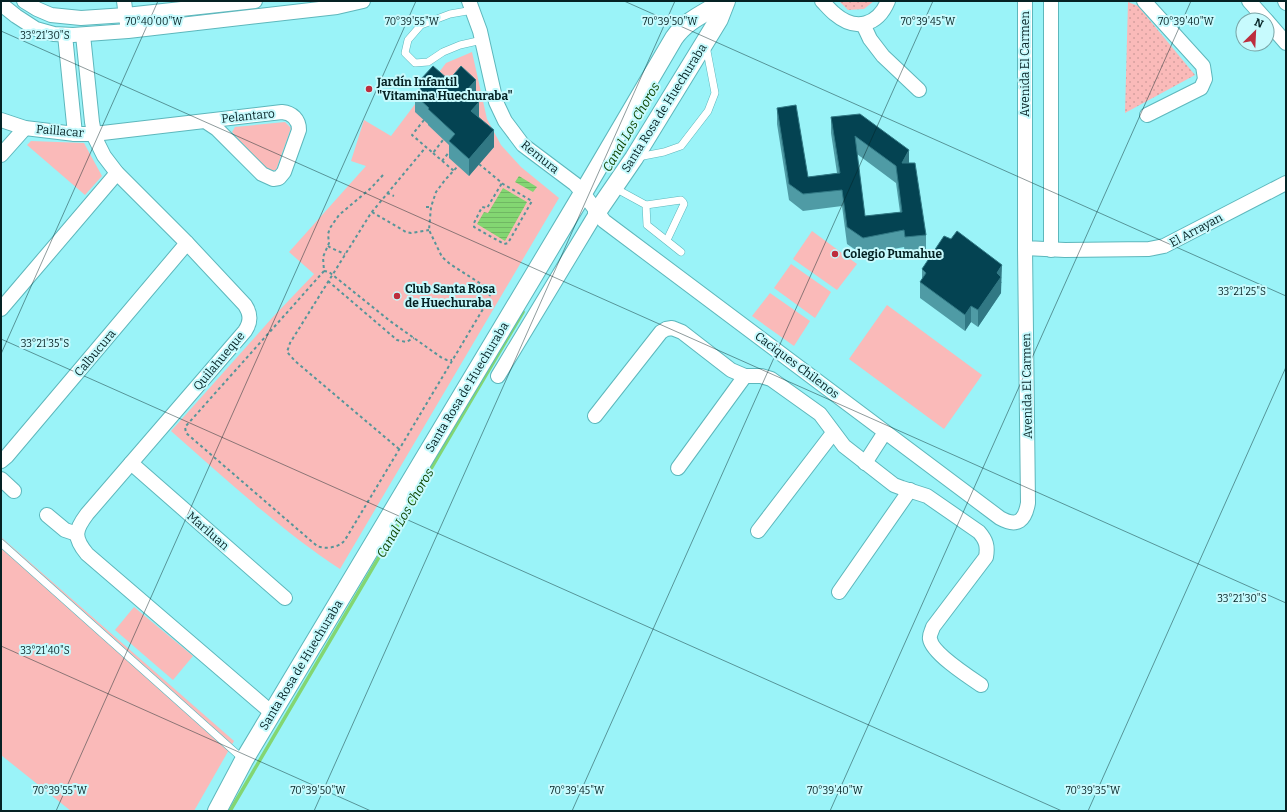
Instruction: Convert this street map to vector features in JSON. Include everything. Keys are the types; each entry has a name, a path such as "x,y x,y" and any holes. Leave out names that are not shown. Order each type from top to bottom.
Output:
{"street":[{"path":"24,1 51,15 81,18 126,15 255,1"},
{"path":"124,1 128,31"},
{"path":"1,4 36,29 65,35 83,35 337,7 363,1"},
{"name":"Santa Rosa de Huechuraba","path":"217,811 244,760 679,30 725,1"},
{"name":"Santa Rosa de Huechuraba","path":"498,376 596,212 634,158 719,19 725,1"},
{"path":"822,1 836,15 852,24 863,24 874,20 884,11 888,1"},
{"name":"Avenida El Carmen","path":"1020,521 1025,517 1028,502 1025,248 1025,1"},
{"path":"1025,248 1051,250 1051,1"},
{"path":"1144,1 1203,66 1205,79 1201,88 1148,115"},
{"path":"1249,1 1258,12"},
{"name":"Remura","path":"471,6 482,40 496,102 500,112 511,130 523,145 575,184 583,193"},
{"path":"863,24 870,39 882,56 919,90"},
{"path":"1275,31 1286,43"},
{"path":"65,35 75,134"},
{"name":"Quilahueque","path":"77,534 79,525 87,514 245,331 250,321 249,312 245,305 117,173 104,156 94,134 89,100 83,35"},
{"path":"674,38 683,38 691,42 694,49 694,60"},
{"name":"Pelantaro","path":"94,134 205,121 286,113 290,114 296,120 299,126 299,133 284,172 279,178 273,179 262,174 218,129 205,121"},
{"name":"Paillacar","path":"1,120 25,128 75,134 94,134"},
{"name":"Paillacar","path":"1,155 25,128"},
{"path":"1,309 117,173"},
{"name":"El Arrayan","path":"1051,250 1149,249 1164,246 1286,182"},
{"name":"Caciques Chilenos","path":"583,193 604,221 1000,518 1006,522 1014,523 1020,521"},
{"name":"Calbucura","path":"1,461 7,456 187,244"},
{"path":"595,416 661,332 666,329 676,329 682,332 731,370 745,376 761,376 771,379 820,414 844,446 894,485 927,496 979,532 985,539 987,544 986,557 933,627 930,634 930,640 933,646 942,656 981,685"},
{"path":"678,468 745,376"},
{"path":"865,463 886,432"},
{"path":"758,531 834,433"},
{"name":"Mariluan","path":"131,463 285,598"},
{"path":"1,479 14,491"},
{"path":"838,592 910,490"},
{"path":"47,515 65,530 77,534 79,544 87,554 272,713"}],"lane":[{"path":"471,6 421,25 408,40 405,53 415,63 428,62 443,52 460,45 482,40"},
{"path":"634,158 664,152 682,146 708,111 715,93 705,42"},
{"path":"613,187 646,206 681,200 684,202 667,240"},
{"path":"646,206 647,225 681,252"},
{"path":"1,543 244,760"}],"path":[{"path":"424,120 412,135 454,171"},
{"path":"432,153 443,140"},
{"path":"399,450 295,361 287,352 290,343 372,212 426,147"},
{"path":"442,161 452,148"},
{"path":"479,164 502,183 532,201 508,243 504,244 474,227 474,223 482,207 487,208 502,183"},
{"path":"383,176 339,215 330,228 328,234 329,243 323,257 324,271 185,427 186,433 317,546 322,548 342,543 399,450 490,294 489,289 450,264 442,257 429,230 431,207 436,192 458,166"},
{"path":"387,193 394,196"},
{"path":"426,207 431,207"},
{"path":"372,212 406,232 411,233 429,230"},
{"path":"328,246 345,254"},
{"path":"324,271 329,272 442,358 452,360"},
{"path":"328,281 397,340 406,342 414,338"}],"shaded area":[{"path":"839,1 874,1 864,9 848,10"},
{"path":"1128,2 1138,6 1195,75 1125,113"},
{"name":"Club Santa Rosa de Huechuraba","path":"472,52 487,119 501,145 521,167 559,198 340,569 317,554 274,520 171,431 272,318 314,274 289,252 366,166 351,161 364,120 391,136 446,63"},
{"path":"285,122 291,128 276,170 268,171 232,132 235,127"},
{"path":"31,141 84,143 102,176 85,195 27,145"},
{"path":"519,176 537,187 533,192 515,182"},
{"path":"503,188 527,202 505,241 477,224 484,212 488,213"},
{"path":"812,231 857,264 837,290 793,259"},
{"path":"791,264 831,292 815,318 774,288"},
{"path":"770,293 810,321 794,346 752,316"},
{"path":"887,305 982,375 944,429 849,359"},
{"path":"1,537 234,741 194,811 71,811 1,755"},
{"path":"134,607 193,656 173,680 115,630"}],"building":[{"path":"433,66 449,80 461,66 476,80 466,91 479,102 471,111 494,130 469,159 449,141 455,134 415,95 425,83 421,79"},
{"path":"796,105 808,177 840,173 831,117 860,114 909,150 902,163 915,163 926,235 905,237 904,230 863,238 847,227 842,190 803,194 789,184 777,108","holes":["855,136 896,166 902,212 865,216"]},
{"path":"957,231 1002,265 997,273 1001,277 978,310 971,306 965,315 920,282 926,273 922,269 944,236 951,239"}],"waterway":[{"name":"Canal Los Choros","path":"230,811 523,312"}],"place":[{"name":"Jardín Infantil \"Vitamina Huechuraba\"","path":"369,89"},
{"name":"Colegio Pumahue","path":"835,254"},
{"name":"Club Santa Rosa de Huechuraba","path":"397,296"}]}
